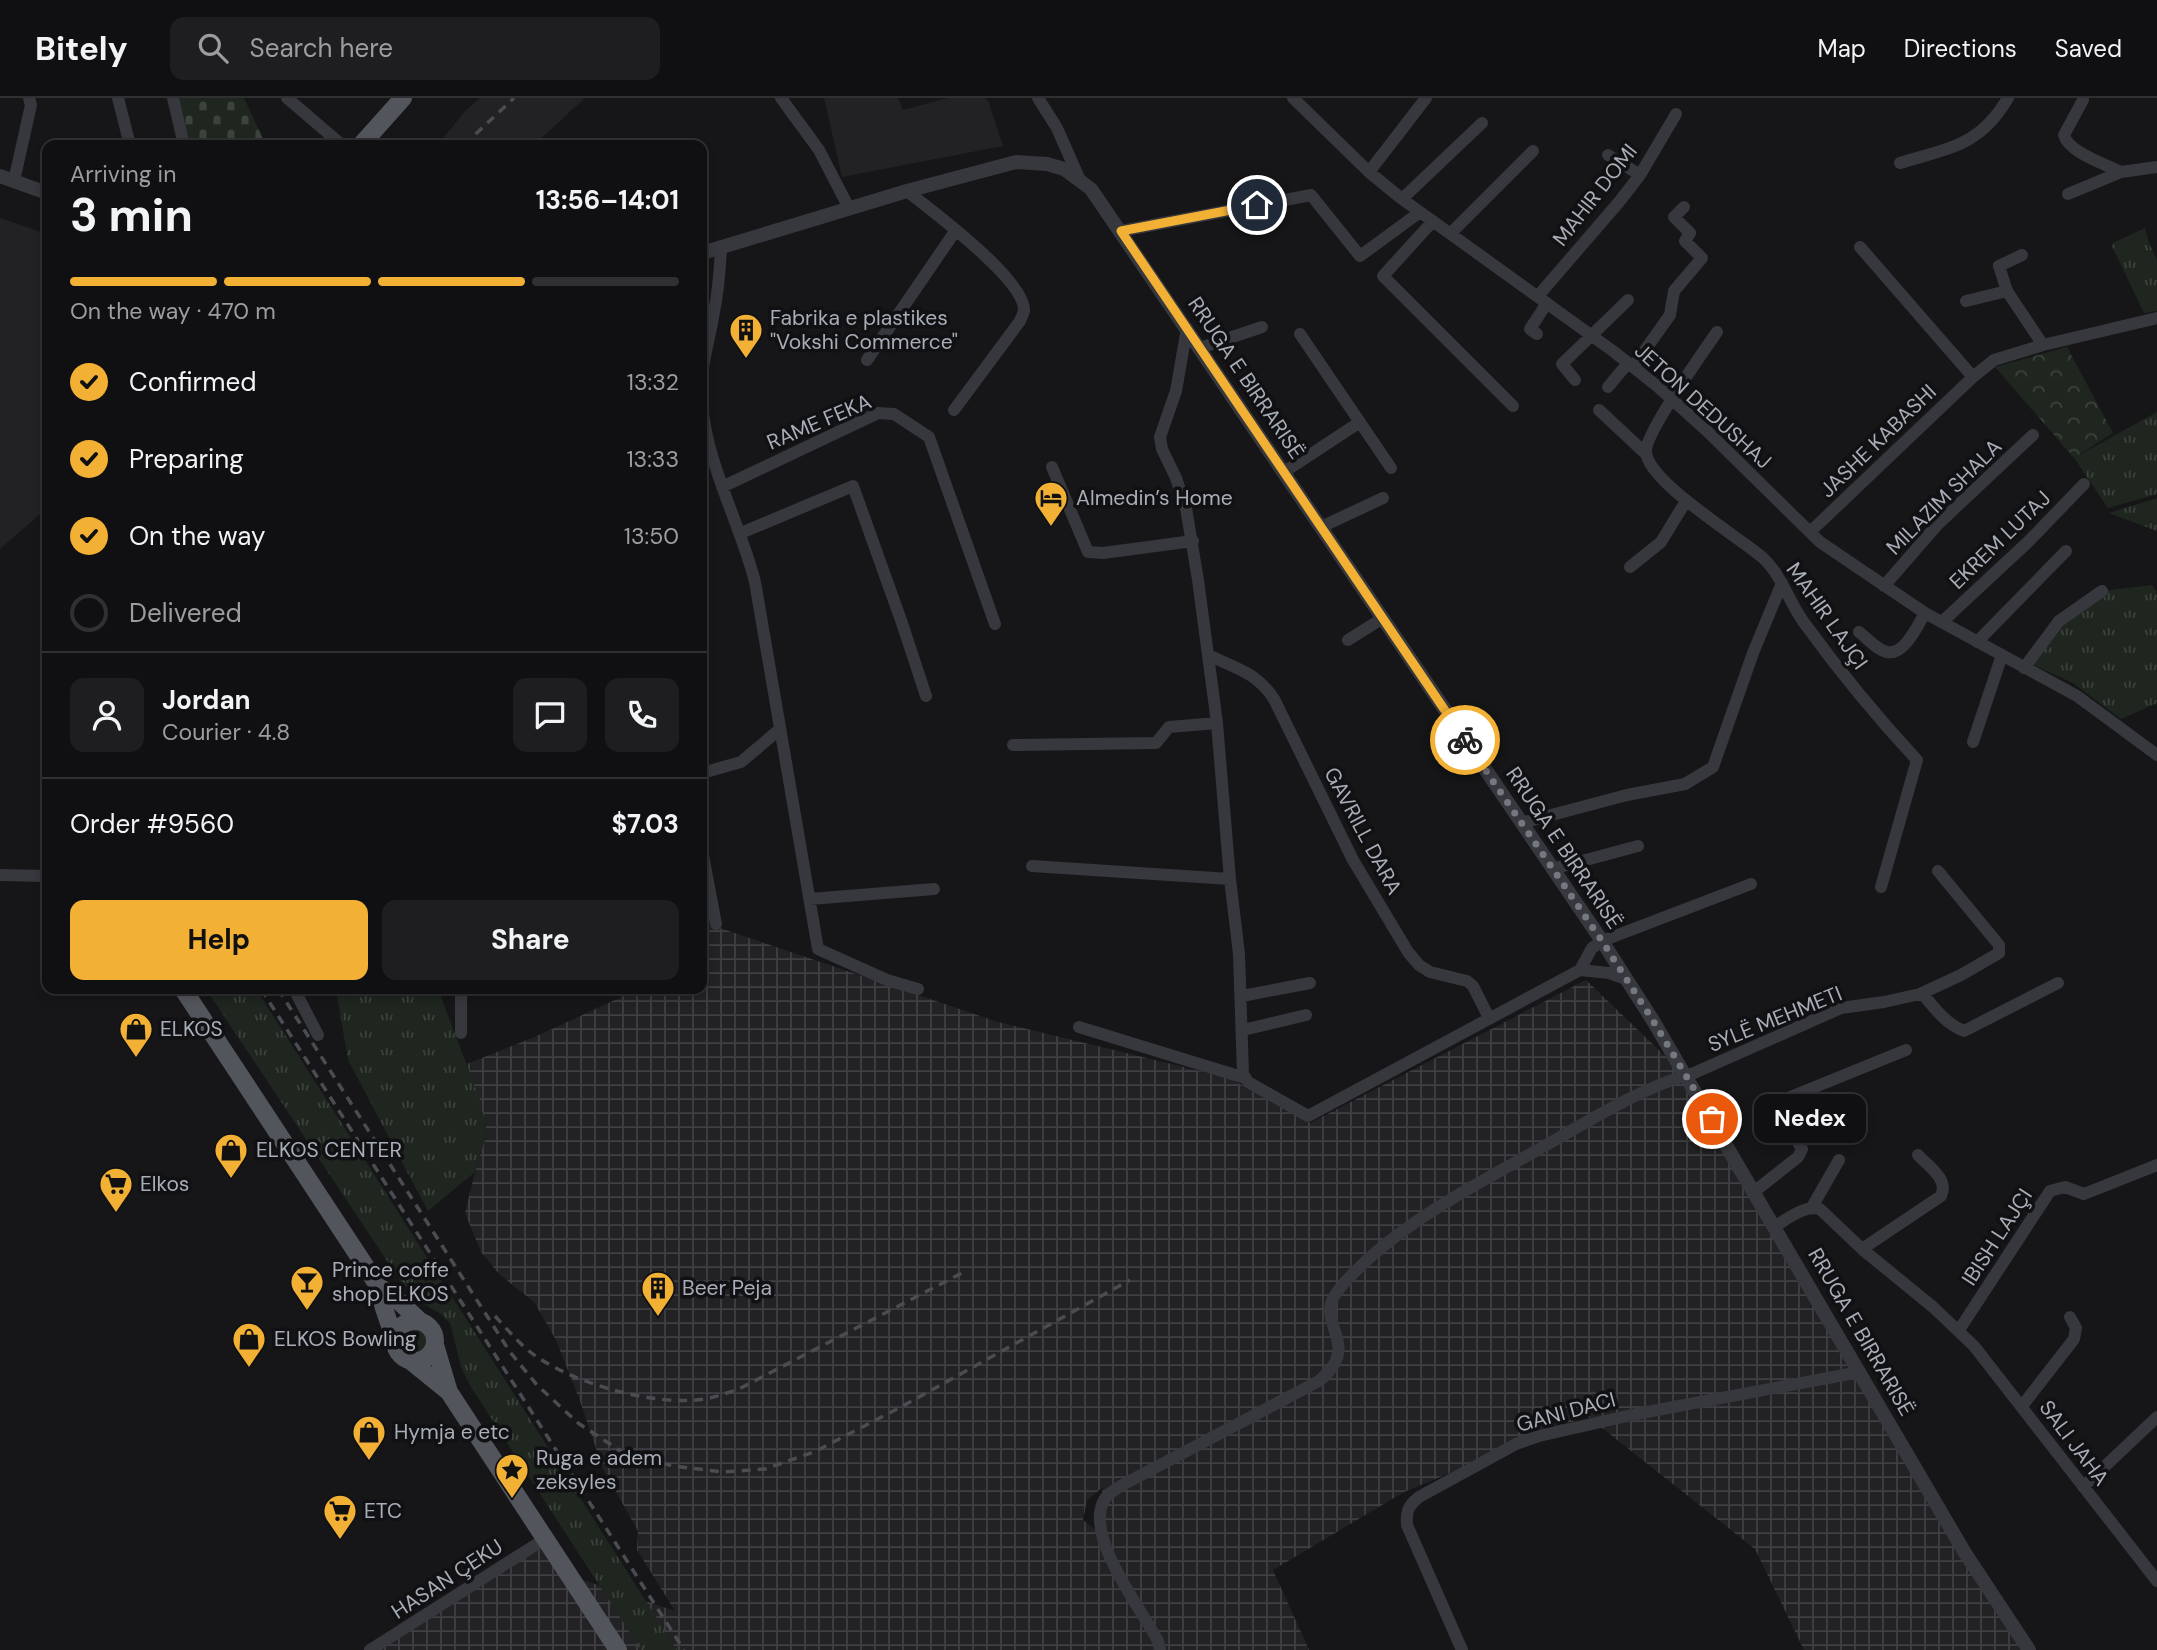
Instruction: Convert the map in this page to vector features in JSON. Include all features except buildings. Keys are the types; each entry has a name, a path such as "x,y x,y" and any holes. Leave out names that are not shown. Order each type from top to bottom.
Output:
{"main road":[{"path":"365,140 403,98"},
{"path":"186,994 379,1287 431,1328 449,1392 618,1650"},
{"path":"379,1287 380,1300 388,1316 399,1354 449,1392"},
{"path":"394,1340 404,1324 421,1322"},
{"path":"412,1362 425,1360 435,1345"}],"street":[{"path":"29,98 31,105 7,179 42,191"},
{"path":"118,98 129,140"},
{"path":"173,98 183,140"},
{"path":"287,98 336,140"},
{"path":"781,98 819,150 849,208"},
{"path":"1038,98 1056,128 1079,178"},
{"name":"JETON DEDUSHAJ","path":"1293,98 1369,172 1402,199 1592,336 1671,399 1820,542 1926,613 2077,696 2157,755"},
{"path":"1369,172 1426,98"},
{"path":"1900,163 1963,144 1987,128 2008,98"},
{"path":"2083,100 2064,135 2065,142 2073,149 2121,172"},
{"name":"MAHIR DOMI","path":"1536,334 1530,329 1542,299 1640,175 1676,114"},
{"path":"1402,199 1482,123"},
{"path":"1451,233 1533,151"},
{"path":"1608,155 1640,175"},
{"name":"RRUGA E BIRRARISË","path":"707,251 976,171 1016,163 1047,164 1065,169 1091,189 1602,941 1755,1191 1965,1553 2029,1650"},
{"path":"2068,194 2121,172 2157,167"},
{"path":"907,191 986,256 1021,298 1024,311 1015,328 954,410"},
{"path":"1121,231 1311,195 1360,256 1420,212"},
{"path":"1608,387 1630,365 1670,315 1674,291 1702,258 1685,241 1690,233 1674,217 1684,207"},
{"path":"1433,221 1383,276 1513,407"},
{"path":"867,360 956,230"},
{"path":"707,348 719,282 721,247"},
{"path":"1860,247 1973,377"},
{"path":"2022,255 1999,266 2007,290 2043,345"},
{"path":"1966,301 2007,290"},
{"path":"1575,380 1562,364 1628,300"},
{"name":"JASHE KABASHI","path":"1810,532 1994,360 2043,345 2157,318"},
{"path":"1200,348 1262,327"},
{"path":"1186,328 1176,391 1160,437 1162,449 1186,508 1193,541 1217,723 1242,996 1245,1078"},
{"path":"1645,453 1647,444 1671,399 1717,332"},
{"path":"1300,334 1391,468"},
{"name":"MAHIR LAJÇI","path":"1599,410 1645,453 1654,470 1686,500 1763,558 1782,583 1803,622 1873,713 1917,760 1881,887"},
{"name":"RAME FEKA","path":"722,487 878,413 894,414 929,437 995,624"},
{"path":"1284,472 1360,422"},
{"path":"707,428 712,457 741,533 755,582 818,949 887,980 918,989"},
{"name":"MILAZIM SHALA","path":"1884,586 1938,524 2033,435"},
{"path":"1052,467 1088,552 1103,553 1193,541"},
{"name":"EKREM LUTAJ","path":"1942,622 2029,541 2084,484"},
{"path":"741,533 853,486 926,696"},
{"path":"1321,527 1383,498"},
{"path":"1630,566 1661,542 1686,500"},
{"path":"1977,642 2066,551"},
{"path":"1521,823 1627,795 1685,784 1713,767 1753,653 1782,583"},
{"path":"2024,667 2059,621 2102,591"},
{"path":"1859,632 1884,652 1894,652 1902,647 1926,613"},
{"path":"1348,640 1383,618"},
{"name":"GAVRILL DARA","path":"1208,655 1250,674 1264,684 1275,699 1353,860 1408,952 1419,965 1430,972 1467,981 1473,986 1489,1018"},
{"path":"1973,742 2002,655"},
{"path":"1013,745 1156,743 1169,727 1217,723"},
{"path":"707,772 741,762 780,729"},
{"path":"1552,869 1638,846"},
{"path":"1032,866 1230,879"},
{"name":"SYLË MEHMETI","path":"1160,1650 1158,1641 1125,1585 1101,1534 1099,1514 1104,1499 1128,1482 1319,1381 1334,1369 1339,1352 1330,1304 1348,1278 1398,1233 1423,1215 1578,1127 1669,1080 1686,1076 1841,1008 1922,993 1999,953 2001,949 1938,871"},
{"path":"0,875 42,876"},
{"path":"707,876 716,924"},
{"path":"1079,1027 1245,1078 1253,1086 1308,1116 1580,970 1592,948 1602,941 1751,884"},
{"path":"810,899 934,889"},
{"path":"1580,970 1609,973 1626,979"},
{"path":"1242,996 1310,983"},
{"path":"1922,993 1939,1014 1964,1031 2058,983"},
{"path":"298,994 318,1035"},
{"path":"461,994 461,1033"},
{"path":"1243,1030 1306,1015"},
{"path":"1755,1191 1798,1157 1802,1149 1779,1110 1783,1100 1906,1050"},
{"path":"1862,1250 1941,1196 1943,1181 1918,1155"},
{"path":"1775,1226 1812,1207 1839,1160"},
{"name":"IBISH LAJÇI","path":"1959,1330 2050,1191 2065,1187 2084,1194 2157,1165"},
{"name":"SALI JAHA","path":"1812,1207 1820,1209 1862,1250 1975,1346 2157,1581"},
{"path":"2022,1406 2074,1339 2076,1328 2070,1317"},
{"name":"GANI DACI","path":"1462,1650 1407,1525 1409,1505 1419,1497 1516,1444 1539,1436 1650,1411 1860,1372"},
{"path":"2083,1488 2157,1417"},
{"name":"HASAN ÇEKU","path":"370,1650 545,1539"}],"shaded area":[{"path":"480,98 585,98 539,140 442,140 465,111"},
{"path":"824,98 898,98 903,110 948,98 984,98 988,100 1003,146 842,177"},
{"path":"0,218 42,232 42,512 0,549"},
{"path":"707,924 998,1022 1229,1078 1310,1123 1586,980 1686,1076 2030,1650 1804,1650 1755,1549 1587,1416 1404,1492 1273,1570 1309,1650 370,1650 545,1539 568,1575 675,1611 637,1550 638,1531 603,1469 556,1340 534,1302 499,1274 481,1252 465,1213 487,1132 467,1064 537,1036 628,994 707,994","holes":["1103,1487 1098,1532 1083,1520 1087,1500"]}],"green space":[{"path":"179,98 244,98 264,140 189,140"},
{"path":"2145,228 2157,260 2157,311 2144,313 2111,244"},
{"path":"2067,347 2113,433 2074,458 1995,367"},
{"path":"2157,412 2157,494 2108,508 2074,458"},
{"path":"2157,498 2157,531 2109,513"},
{"path":"2152,585 2157,592 2157,703 2121,719 2073,683 2027,662 2047,640 2102,591"},
{"path":"209,994 259,994 677,1650 641,1650 471,1387 461,1367 450,1323 424,1304 401,1282"},
{"path":"337,994 440,994 480,1100 487,1132 475,1172 428,1211 348,1060"},
{"path":"414,1330 422,1334 426,1342 422,1350 414,1354 406,1350 402,1342 406,1334"}],"railway":[{"path":"469,140 514,98"},
{"path":"264,994 684,1650"},
{"path":"281,994 510,1352 537,1385 578,1423 622,1452 673,1466 723,1472 765,1469 814,1452 901,1407 1130,1280"},
{"path":"495,1316 529,1351 566,1373 638,1396 685,1401 705,1399 737,1390 962,1273"}],"way so far":[{"path":"1465,740 1602,941 1712,1119"}],"place":[{"name":"Fabrika e plastikes \"Vokshi Commerce\"","path":"746,360"},
{"name":"Almedin’s Home","path":"1051,528"},
{"name":"ELKOS","path":"136,1059"},
{"name":"Nedex","path":"1712,1119"},
{"name":"ELKOS CENTER","path":"231,1180"},
{"name":"Elkos","path":"116,1214"},
{"name":"Prince coffe shop ELKOS","path":"307,1312"},
{"name":"Beer Peja","path":"658,1318"},
{"name":"ELKOS Bowling","path":"249,1369"},
{"name":"Hymja e etc","path":"369,1462"},
{"name":"Ruga e adem zeksyles","path":"512,1500"},
{"name":"ETC","path":"340,1541"}],"route":[{"path":"1257,205 1121,231 1465,740"}]}
